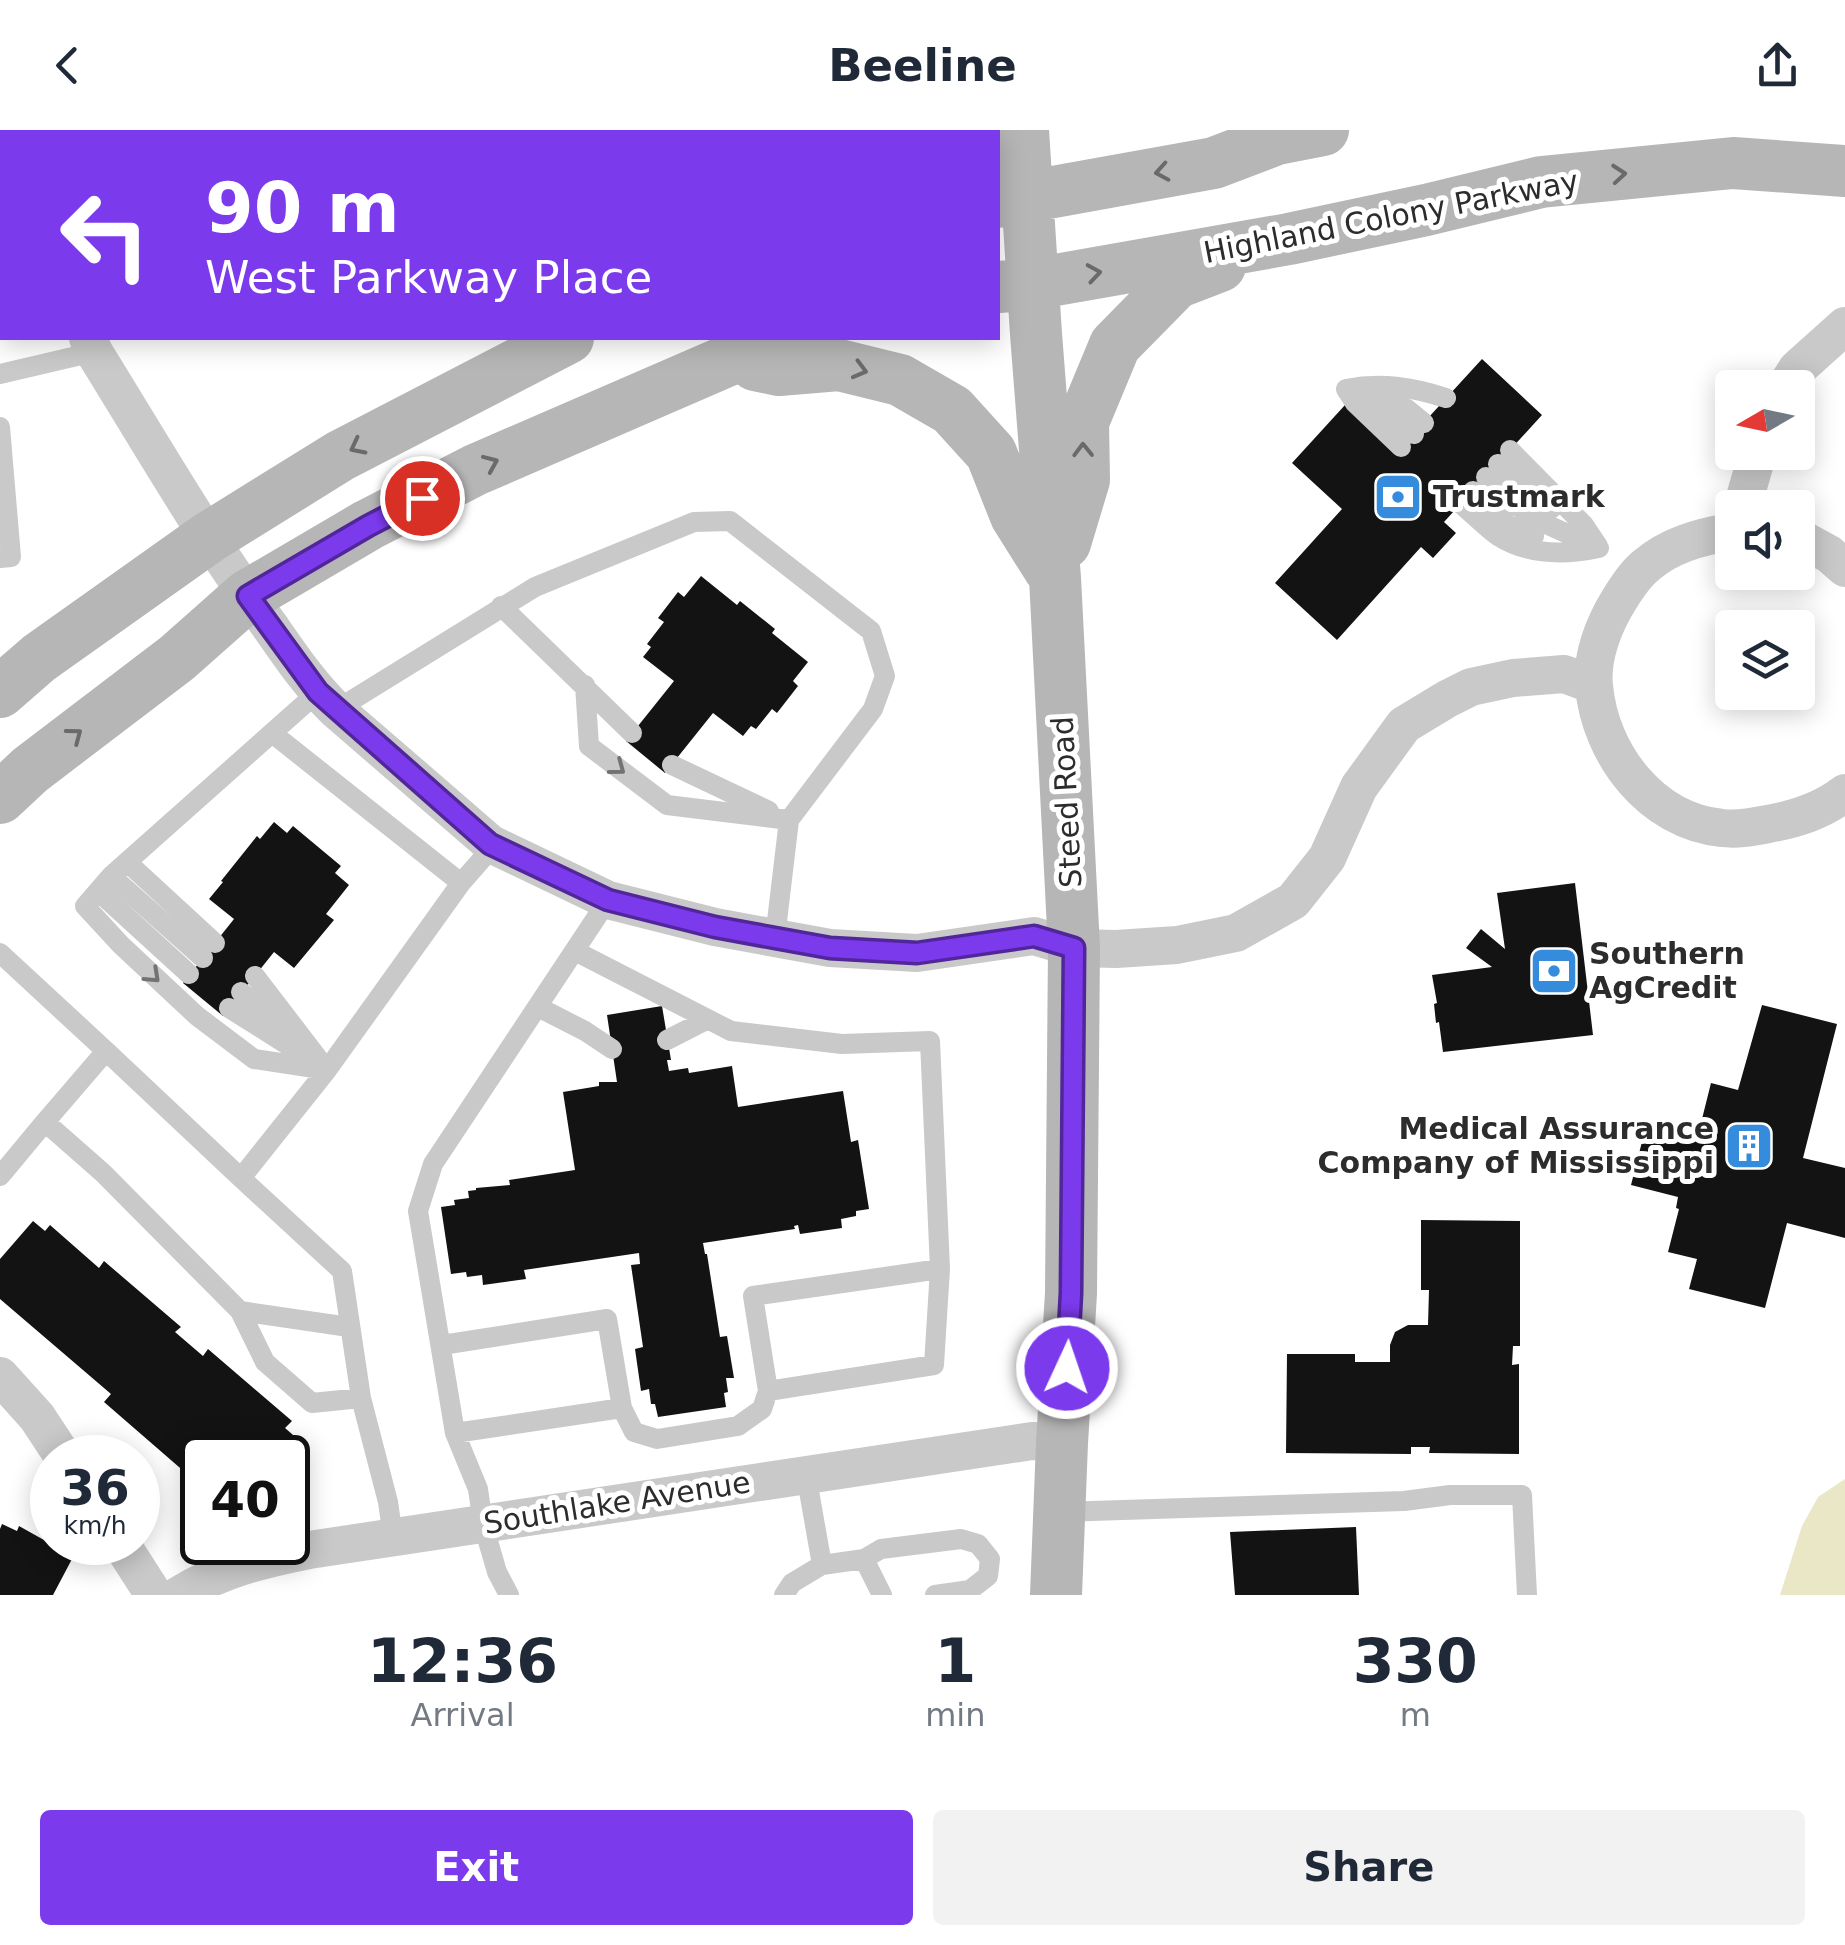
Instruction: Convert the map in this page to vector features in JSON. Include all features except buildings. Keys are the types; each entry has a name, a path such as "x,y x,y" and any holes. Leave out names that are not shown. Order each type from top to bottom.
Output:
{"street":[{"name":"Steed Road","path":"1023,130 1013,199 1015,286 1055,578 1074,948 1071,1293 1056,1595"},
{"path":"1217,130 1300,135"},
{"path":"1013,199 1214,163 1300,135"},
{"name":"Highland Colony Parkway","path":"1015,286 1289,239 1541,182 1733,164 1845,171"},
{"path":"1055,578 1084,480 1083,422 1115,345 1176,283 1289,239"},
{"path":"1796,370 1845,326"},
{"path":"0,692 39,658 208,538 340,456 564,340"},
{"path":"0,798 30,770 177,658 248,596 368,526 475,470 730,360 795,340"},
{"path":"91,345 208,538 327,701 490,844 608,900 715,927 830,948 917,953 1034,936 1074,948 1116,949 1177,944 1236,932 1293,901 1327,858 1359,787 1404,725 1471,687 1513,678 1564,674 1594,685"},
{"path":"730,360 780,370 840,364 900,380 952,410 991,454 1016,516 1055,578"},
{"path":"1715,535 1670,549 1646,565 1610,616 1599,644 1594,685 1606,735 1620,764 1667,810 1722,828 1748,827 1813,813 1845,793"},
{"path":"1815,547 1845,568"},
{"path":"0,1376 48,1435"},
{"name":"Southlake Avenue","path":"179,1595 203,1580 294,1553 1032,1441 1062,1443"},
{"path":"135,1565 154,1595"}],"lane":[{"path":"0,374 91,345"},
{"path":"1346,388 1397,386 1424,422"},
{"path":"1346,388 1407,409 1424,422"},
{"path":"1346,388 1355,403 1424,422"},
{"path":"0,427 11,557 0,558"},
{"path":"1486,477 1584,524 1599,548 1538,538 1508,525 1486,477"},
{"path":"105,884 272,733 327,701 535,587 694,522 730,522 871,630 885,676 873,709 789,820 775,938"},
{"path":"502,606 632,733"},
{"path":"584,685 589,746 667,804 789,820"},
{"path":"272,733 462,883"},
{"path":"672,765 789,820"},
{"path":"241,1178 327,1070 490,844"},
{"path":"105,884 202,958 105,884"},
{"path":"105,884 120,945 197,1016 254,1059 327,1070"},
{"path":"510,1595 496,1572 478,1489 454,1434 418,1212 432,1164 608,900"},
{"path":"575,950 731,1032 842,1044 930,1041 940,1269 934,1366 768,1391"},
{"path":"0,953 342,1272 361,1398 393,1537"},
{"path":"242,992 327,1070"},
{"path":"538,1007 612,1049"},
{"path":"668,1040 706,1020"},
{"path":"0,1176 106,1051"},
{"path":"45,1122 104,1173 240,1311 265,1362 312,1403 361,1398"},
{"path":"442,1345 607,1319 622,1408 634,1432 657,1439 738,1426 762,1409 768,1391 752,1296 940,1269"},
{"path":"240,1311 349,1327"},
{"path":"454,1434 622,1408"},
{"path":"806,1474 822,1565"},
{"path":"1060,1512 1522,1494 1526,1595"},
{"path":"784,1595 792,1583 822,1565 864,1559 897,1547 961,1539 978,1544 990,1560 988,1576 970,1590 935,1595"},
{"path":"864,1559 882,1595"}],"shaded area":[{"path":"1845,1479 1845,1595 1780,1595 1802,1526 1818,1497"}],"place":[{"name":"Trustmark","path":"1398,497"},
{"name":"Southern AgCredit","path":"1554,971"},
{"name":"Medical Assurance Company of Mississippi","path":"1749,1146"}],"route":[{"path":"422,498 248,596 318,692 490,844 608,900 715,927 830,948 917,953 1034,936 1074,948 1067,1368"}]}
